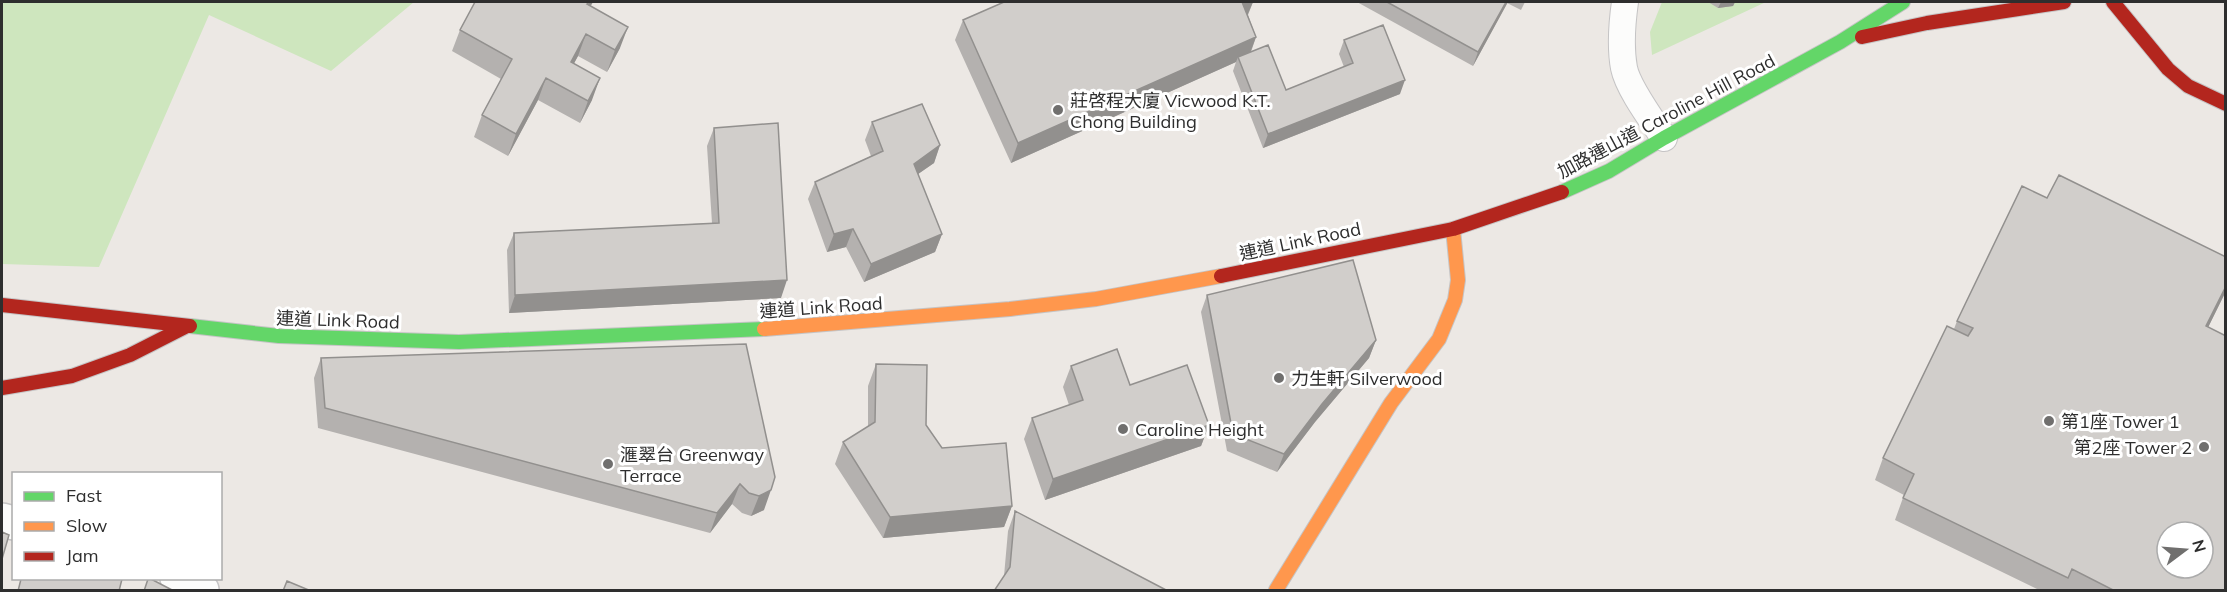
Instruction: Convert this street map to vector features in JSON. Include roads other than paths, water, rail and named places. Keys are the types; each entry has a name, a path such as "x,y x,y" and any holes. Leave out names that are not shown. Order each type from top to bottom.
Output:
{"street":[{"name":"加路連山道 Caroline Hill Road","path":"1453,229 1556,195 1609,171 1664,138 1840,42 1903,2"},
{"name":"加路連山道 Caroline Hill Road","path":"1840,42 1927,23 2064,2"},
{"path":"2114,2 2168,69 2188,86 2226,104"},
{"path":"1276,591 1391,403 1439,339 1455,300 1458,280 1453,229"},
{"name":"連道 Link Road","path":"2,305 279,336 459,342 794,328 1096,299 1162,288 1453,229"},
{"path":"2,388 72,376 130,356 185,327"},
{"path":"179,580 202,591"}],"lane":[{"path":"1625,2 1621,32 1624,70 1638,98 1664,138"}],"place":[{"name":"莊啓程大廈 Vicwood K.T. Chong Building","path":"1058,110"},
{"name":"力生軒 Silverwood","path":"1279,378"},
{"name":"第1座 Tower 1","path":"2049,421"},
{"name":"Caroline Height","path":"1123,429"},
{"name":"第2座 Tower 2","path":"2204,447"},
{"name":"滙翠台 Greenway Terrace","path":"608,464"}]}
